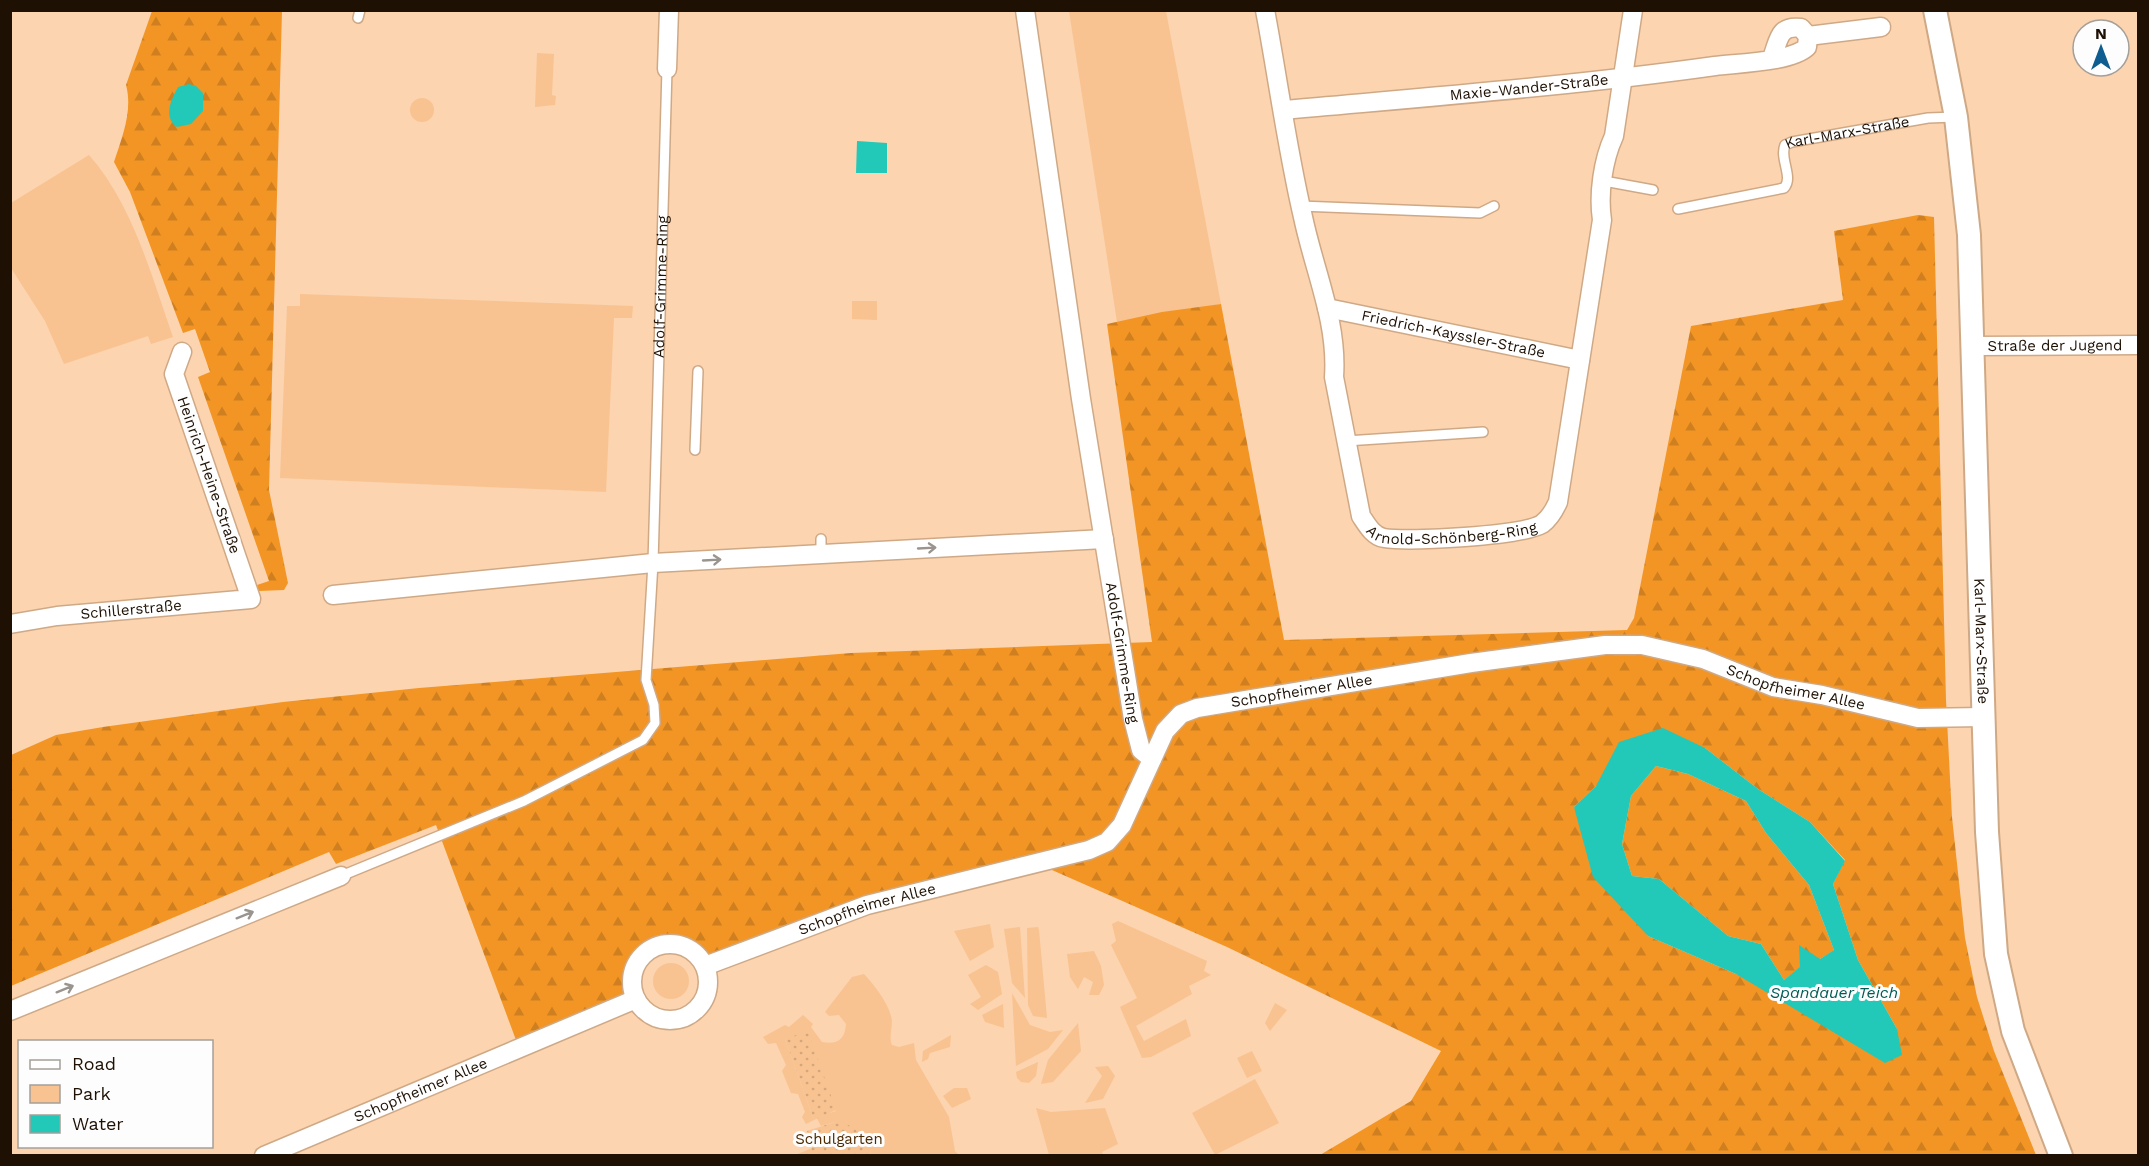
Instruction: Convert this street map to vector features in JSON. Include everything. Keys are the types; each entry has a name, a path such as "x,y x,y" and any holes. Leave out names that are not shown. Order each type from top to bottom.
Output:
{"street":[{"name":"Adolf-Grimme-Ring","path":"667,69 669,10"},
{"name":"Adolf-Grimme-Ring","path":"1025,10 1104,539 1137,740 1142,750 1152,759"},
{"name":"Arnold-Schönberg-Ring","path":"1265,10 1300,206 1327,308 1335,359 1334,377 1361,516 1370,530 1382,538 1493,534 1540,525 1548,519 1558,502 1602,220 1600,205 1609,148 1614,136 1633,10"},
{"name":"Karl-Marx-Straße","path":"1935,10 1956,117 1969,235 1989,890 1996,954 2013,1031 2061,1155"},
{"name":"Maxie-Wander-Straße","path":"1284,110 1623,79 1772,58 1781,32 1790,27 1801,28 1808,36 1881,27"},
{"name":"Friedrich-Kayssler-Straße","path":"1327,308 1580,360"},
{"name":"Straße der Jugend","path":"1973,346 2139,345"},
{"name":"Heinrich-Heine-Straße","path":"182,352 174,374 251,599"},
{"path":"333,595 821,547 1104,539"},
{"name":"Schillerstraße","path":"12,619 251,599"},
{"name":"Schopfheimer Allee","path":"705,966 867,905 1089,850 1107,842 1122,825 1164,731 1181,714 1197,708 1471,663 1605,645 1642,645 1674,650 1703,659 1773,687 1822,695 1918,718 1983,717"},
{"path":"10,1011 341,876"},
{"path":"678,945 689,949 705,966 708,986 702,1004 692,1014 680,1019 667,1020 655,1017 644,1010 636,999 632,987 637,964 654,948 678,945"},
{"name":"Schopfheimer Allee","path":"267,1154 636,999"}],"lane":[{"name":"Adolf-Grimme-Ring","path":"341,876 524,801 643,740 655,723 654,705 646,680 653,563 667,69"},
{"name":"Karl-Marx-Straße","path":"1678,208 1784,188 1788,181 1782,150 1785,145 1792,142 1928,118 1956,117"},
{"path":"1604,181 1653,190"},
{"path":"1300,206 1480,213 1494,206"},
{"path":"695,450 698,371"},
{"path":"1346,441 1483,432"}],"green space":[{"path":"152,11 282,11 269,490 288,583 284,590 259,591 257,585 269,581 198,377 210,372 195,329 183,333 130,192 114,162 127,114 126,85"},
{"path":"1069,11 1166,11 1221,304 1117,322"},
{"path":"537,53 554,54 552,95 556,96 555,105 535,107"},
{"path":"422,98 431,101 434,110 431,119 422,122 413,119 410,110 413,101"},
{"path":"89,155 118,196 129,218 173,337 151,344 148,336 64,364 45,321 11,268 11,203"},
{"path":"1918,215 1934,217 1946,700 1952,817 1965,938 1977,997 1994,1051 2036,1155 1320,1155 1411,1101 1441,1051 1227,947 1036,863 907,893 705,966 693,953 680,947 667,945 654,948 644,956 637,967 634,982 636,999 516,1040 436,825 336,864 329,852 11,986 11,755 56,735 283,702 419,688 851,653 1152,642 1107,324 1162,312 1221,304 1284,640 1627,630 1634,618 1691,326 1843,300 1834,231","holes":["1705,748 1758,789 1810,822 1845,860 1833,884 1858,960 1897,1029 1736,974 1648,936 1574,807 1596,786"]},
{"path":"300,294 633,306 632,318 614,318 606,492 280,478 287,306 300,306"},
{"path":"852,301 877,301 877,320 852,319"},
{"path":"1656,766 1688,774 1746,801 1766,833 1809,885 1834,950 1784,980 1761,944 1728,936 1659,879 1632,876 1622,844 1631,796"},
{"path":"1118,921 1207,961 1204,971 1211,975 1189,986 1192,994 1136,1026 1144,1041 1186,1019 1191,1036 1151,1057 1142,1058 1120,1007 1137,998 1111,945 1116,941 1112,924"},
{"path":"990,924 994,947 970,961 954,931"},
{"path":"1020,927 1025,998 1012,983 1004,929"},
{"path":"1038,927 1047,1018 1033,1016 1028,1005 1027,928"},
{"path":"1094,951 1101,966 1104,985 1099,995 1089,995 1093,982 1084,977 1078,989 1070,977 1067,954"},
{"path":"671,963 684,968 689,981 684,994 671,999 658,994 653,981 658,968"},
{"path":"986,965 998,972 1002,994 978,1010 970,1004 981,997 968,975"},
{"path":"864,974 889,1010 892,1019 892,1045 899,1047 914,1043 916,1060 949,1117 955,1151 959,1155 870,1155 871,1151 835,1122 821,1126 816,1117 836,1111 785,1039 814,1120 806,1124 802,1117 805,1112 798,1094 791,1093 782,1071 786,1065 776,1043 768,1044 763,1037 785,1025 789,1027 803,1015 813,1024 811,1027 822,1042 836,1042 842,1038 846,1024 839,1015 829,1016 825,1012 852,977"},
{"path":"1012,993 1030,1025 1050,1032 1063,1030 1048,1049 1016,1066"},
{"path":"1275,1003 1287,1010 1270,1031 1265,1023"},
{"path":"1003,1004 1004,1028 985,1022 982,1015"},
{"path":"1078,1023 1081,1051 1053,1082 1041,1084 1048,1060"},
{"path":"808,1031 836,1110 814,1120 785,1039"},
{"path":"951,1035 950,1047 930,1053 928,1059 922,1062 923,1051"},
{"path":"1252,1051 1262,1071 1247,1078 1237,1058"},
{"path":"1038,1062 1036,1076 1029,1083 1021,1082 1017,1078 1016,1072"},
{"path":"1108,1066 1115,1076 1103,1099 1085,1103 1102,1076 1095,1067"},
{"path":"1255,1079 1279,1123 1215,1155 1192,1113"},
{"path":"954,1088 967,1088 971,1099 952,1108 943,1096"},
{"path":"1036,1108 1051,1112 1105,1108 1118,1144 1102,1152 1103,1155 1049,1155"},
{"name":"Schulgarten","path":"835,1122 853,1127 871,1151 870,1155 795,1155 812,1148 807,1131"}],"water":[{"path":"189,84 196,86 203,93 203,111 191,124 177,127 170,118 171,102 178,87"},
{"path":"857,141 887,143 887,173 856,173"},
{"name":"Spandauer Teich","path":"1663,728 1705,748 1758,789 1810,822 1845,861 1833,884 1858,960 1897,1029 1902,1055 1885,1063 1736,974 1648,936 1593,877 1574,807 1596,786 1619,742","holes":["1656,766 1688,774 1746,801 1766,833 1809,885 1834,950 1820,959 1799,945 1800,967 1784,980 1761,944 1728,936 1659,879 1632,876 1622,844 1631,796"]}]}
